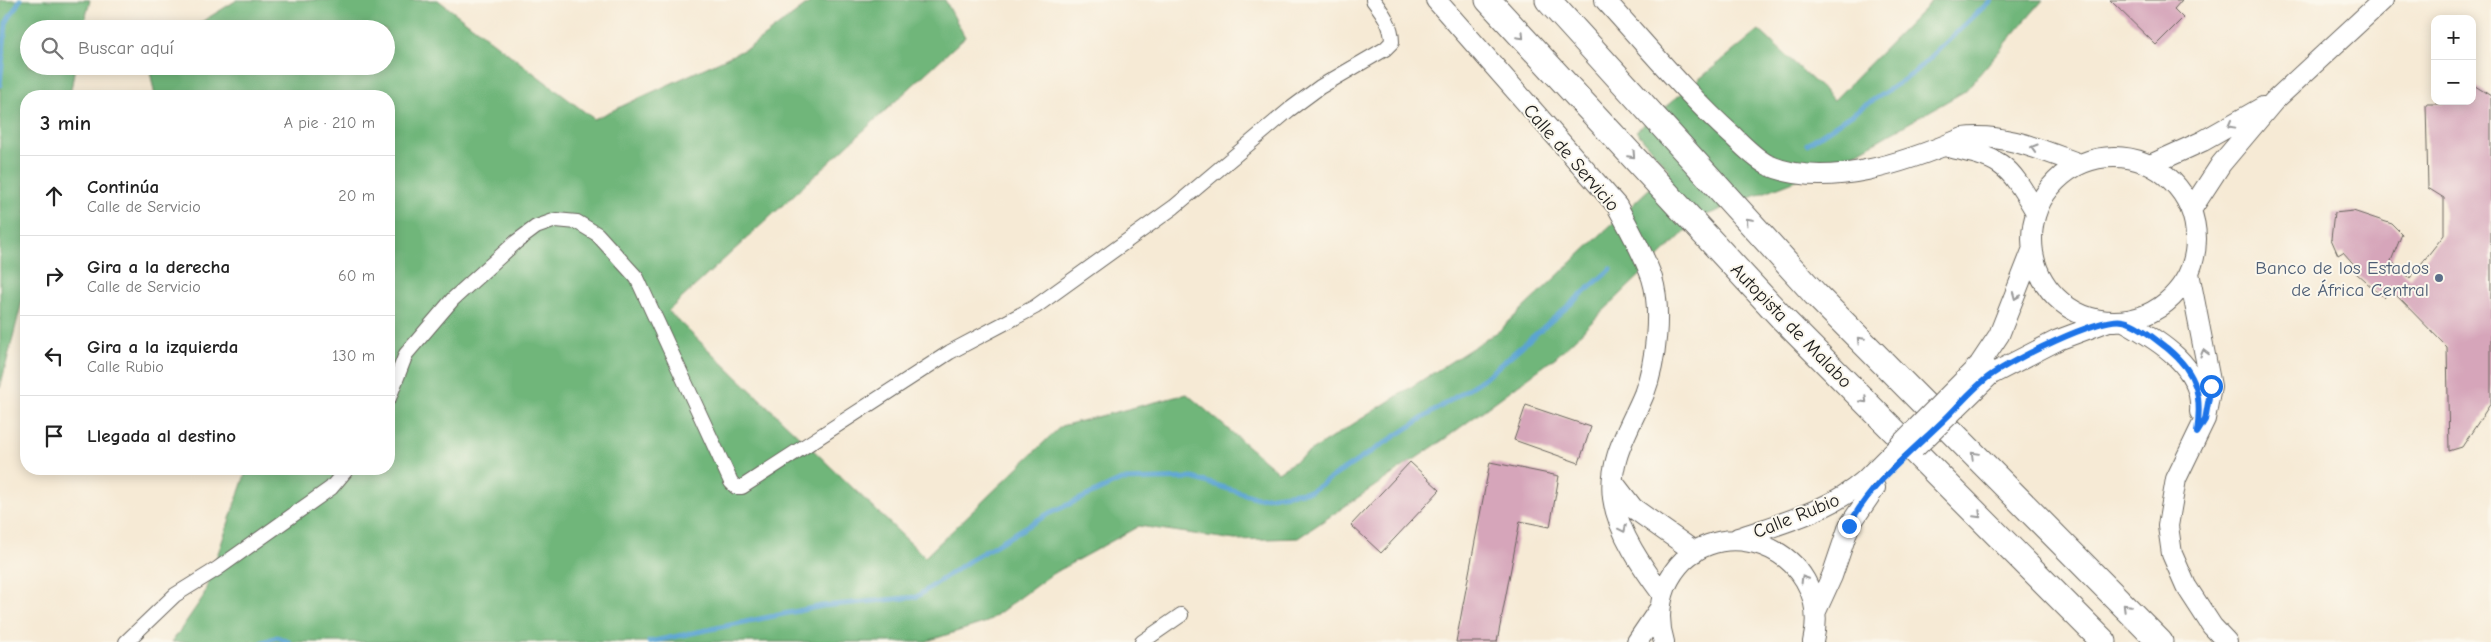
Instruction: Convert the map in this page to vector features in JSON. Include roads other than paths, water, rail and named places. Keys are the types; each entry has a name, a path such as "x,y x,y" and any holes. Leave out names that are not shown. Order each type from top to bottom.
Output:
{"highway":[{"name":"Autopista de Malabo","path":"1488,0 1784,320 2104,642"},
{"name":"Autopista de Malabo","path":"1548,0 1815,294 2160,642"}],"street":[{"path":"395,382 406,354 453,299 516,242 536,227 556,220 577,222 597,234 637,278 731,482 736,487 742,487 950,352 1042,302 1174,207 1289,110 1320,87 1385,50 1392,42 1392,33 1385,16 1373,0"},
{"name":"Calle de Servicio","path":"1436,0 1617,206 1638,243 1652,280 1658,322 1654,354 1644,392 1622,439 1615,462 1613,498 1619,519 1661,602"},
{"path":"1606,0 1713,119 1768,164 1796,173 1832,174 1881,168 1963,138 1986,137 2016,142 2080,164"},
{"path":"2190,210 2221,164 2274,101 2384,0"},
{"path":"2150,165 2203,141 2274,101"},
{"path":"1944,146 1982,154 2004,165 2020,184 2036,212"},
{"path":"2117,321 2151,313 2173,296 2189,273 2195,252 2196,231 2190,210 2181,191 2167,176 2150,165 2126,158 2103,158 2080,164 2061,176 2051,187 2036,212 2032,231 2032,251 2041,277 2058,299 2082,315 2117,321 2154,337 2176,356 2190,373 2197,387 2201,408 2197,433"},
{"name":"Calle Rubio","path":"1985,370 2032,251"},
{"path":"2189,273 2211,386 2205,420 2176,479 2168,526 2172,554 2186,586 2212,626 2228,642"},
{"name":"Calle Rubio","path":"1816,611 1832,576 1849,526 1870,484 1985,370 2058,340 2117,321"},
{"path":"126,642 175,595 217,569 331,488 342,475"},
{"path":"1613,482 1633,508 1695,552"},
{"name":"Calle Rubio","path":"1734,540 1832,504 1849,493 1870,484"},
{"path":"1637,642 1661,602 1670,579 1681,564 1695,552 1713,544 1734,540 1758,543 1779,552 1798,568 1810,588 1816,611 1813,642"},
{"path":"1661,602 1660,631 1664,642"},
{"path":"1142,642 1181,615"}],"waterway":[{"path":"0,85 6,23 20,0"},
{"path":"1807,144 1914,73 1991,0"},
{"path":"649,642 822,606 916,597 972,559 1048,514 1121,480 1193,478 1258,498 1311,491 1486,377 1611,269"},
{"path":"263,642 277,637 289,642"}],"place":[{"name":"Banco de los Estados de África Central","path":"2439,278"}]}
